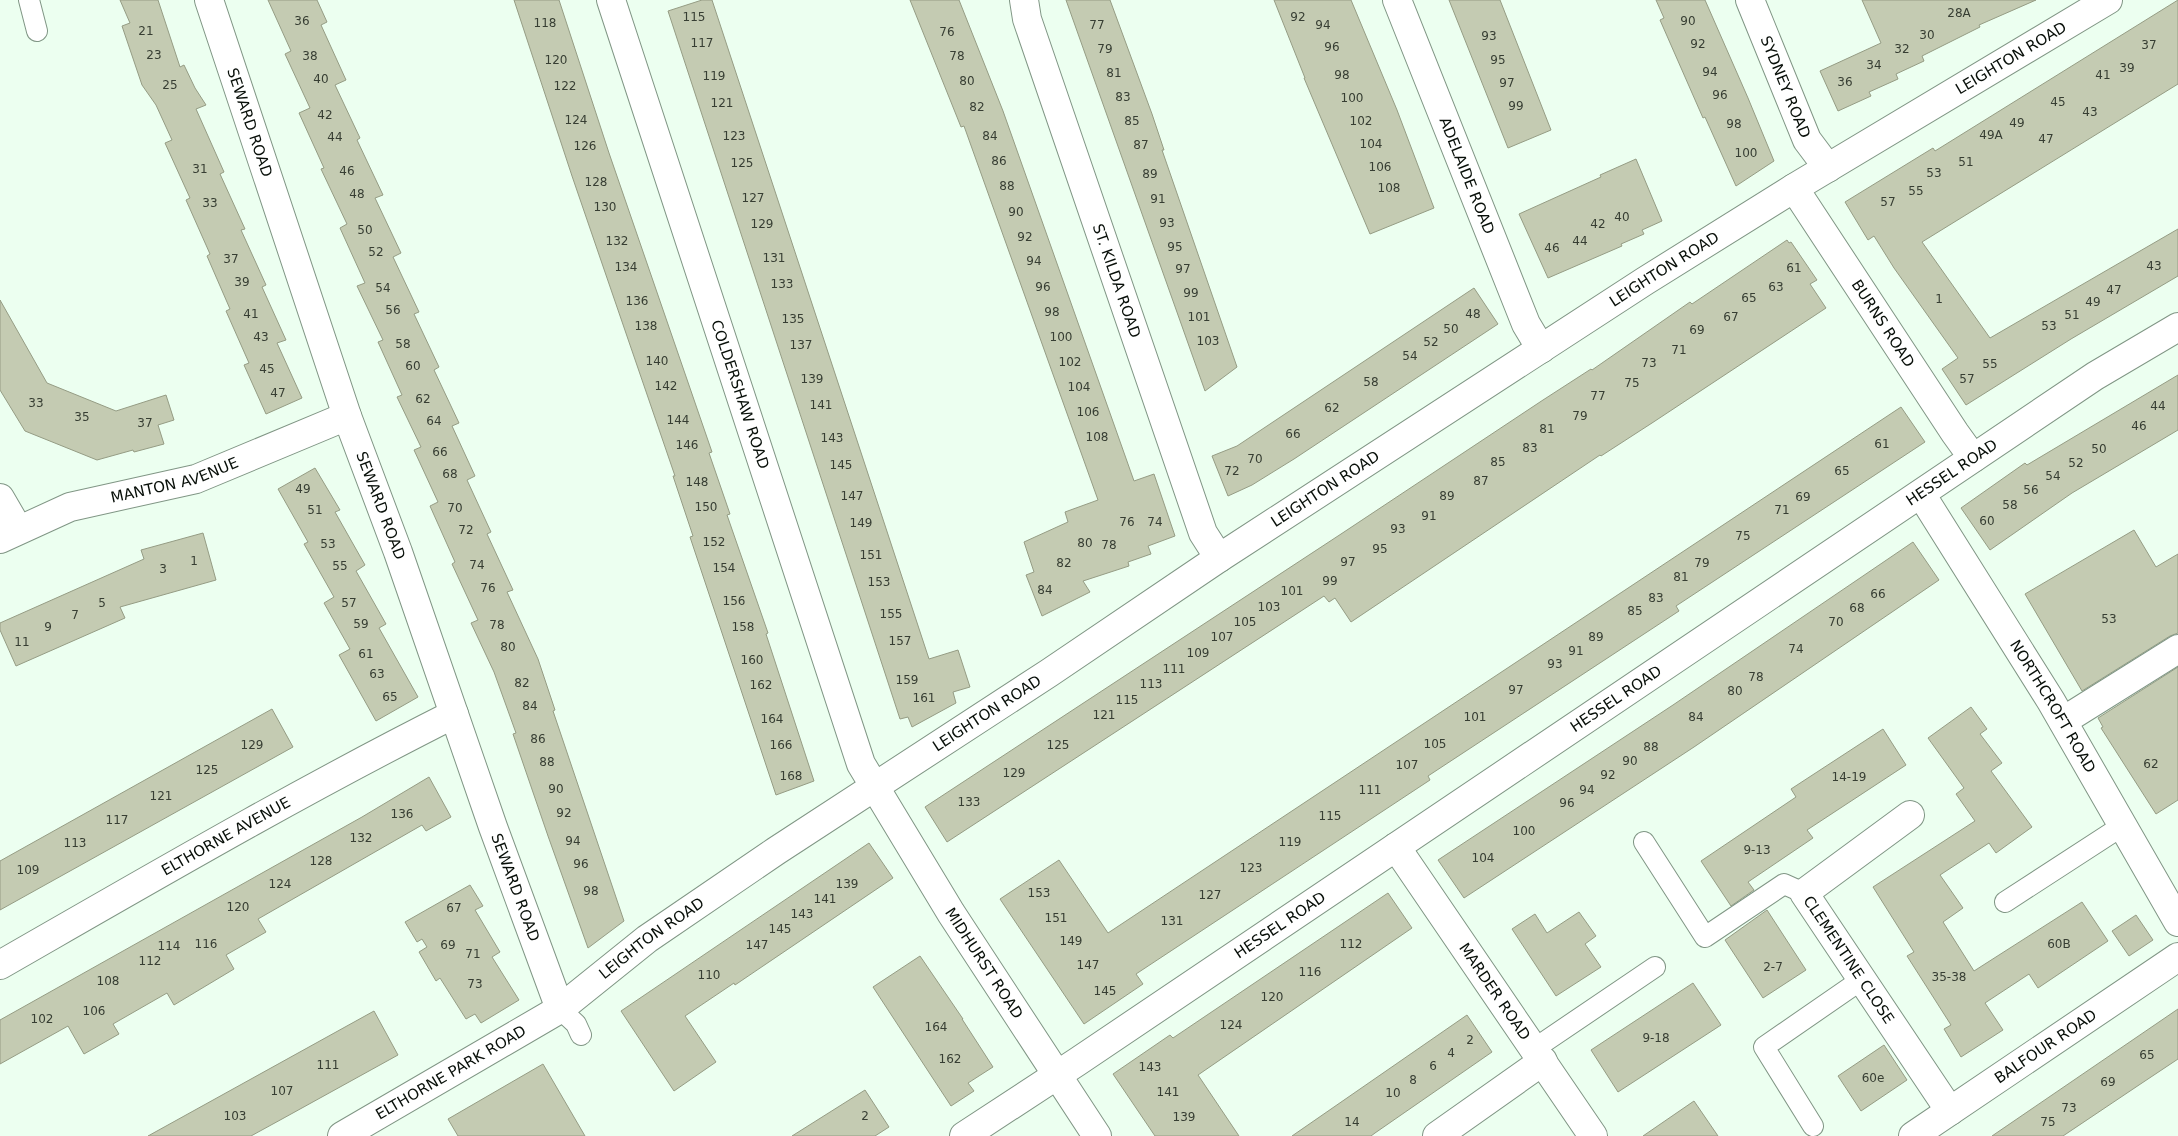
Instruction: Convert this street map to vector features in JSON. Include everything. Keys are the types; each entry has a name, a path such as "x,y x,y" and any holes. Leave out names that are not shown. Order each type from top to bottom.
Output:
{"street":[{"name":"SEWARD ROAD","path":"209,0 347,416 398,552 493,827 560,1009"},
{"name":"COLDERSHAW ROAD","path":"611,0 861,764 874,787"},
{"name":"ST. KILDA ROAD","path":"1024,0 1027,19 1203,533 1219,558"},
{"name":"ADELAIDE ROAD","path":"1397,0 1526,324 1541,349"},
{"name":"SYDNEY ROAD","path":"1750,0 1807,140 1828,168"},
{"name":"LEIGHTON ROAD","path":"560,1009 647,939 1219,558 1645,281 1794,188 2108,0"},
{"name":"BURNS ROAD","path":"1794,188 1955,434 1973,458"},
{"name":"HESSEL ROAD","path":"964,1136 2095,376 2178,327"},
{"name":"MANTON AVENUE","path":"9,534 70,508 196,479 347,416"},
{"name":"NORTHCROFT ROAD","path":"1922,494 2009,631 2063,721 2178,922"},
{"path":"0,498 9,534"},
{"path":"2063,721 2178,649"},
{"name":"ELTHORNE AVENUE","path":"0,965 255,819 454,714"},
{"name":"MIDHURST ROAD","path":"874,787 951,913 1097,1136"},
{"name":"CLEMENTINE CLOSE","path":"1910,815 1804,894 1950,1111"},
{"name":"MARDER ROAD","path":"1396,847 1594,1136"},
{"name":"BALFOUR ROAD","path":"1913,1136 2178,957"},
{"name":"ELTHORNE PARK ROAD","path":"342,1136 560,1009"},
{"path":"1437,1136 1539,1055"}],"lane":[{"path":"29,0 36,31"},
{"path":"2006,902 2122,826"},
{"path":"1644,842 1705,937 1784,884 1804,894"},
{"path":"1539,1055 1655,967"},
{"path":"1813,1126 1764,1047 1861,980"},
{"path":"560,1009 576,1024 581,1035"}],"building":[{"path":"120,0 158,0 180,67 184,65 206,105 196,109 224,172 220,174 245,229 241,230 266,285 262,287 286,340 277,343 302,398 266,414 244,365 249,363 226,311 230,309 207,256 210,254 186,200 190,198 165,143 172,140 156,105 142,85 122,26 130,23"},
{"path":"268,0 317,0 327,22 321,25 346,80 335,85 360,138 357,140 383,195 375,198 401,253 393,257 419,312 414,314 439,367 434,370 459,423 452,426 475,476 467,480 491,532 487,534 513,590 507,592 538,659 555,710 553,711 624,921 588,948 513,734 516,733 494,672 471,623 478,620 452,564 455,562 430,506 438,502 414,450 421,447 397,397 402,395 378,342 383,340 357,286 365,283 340,228 347,224 321,169 324,168 299,113 310,108 285,54 291,51"},
{"path":"514,0 559,0 609,153 712,452 709,453 730,514 727,515 768,633 766,634 814,781 776,795 690,537 693,536 673,476 675,476"},
{"path":"702,0 712,0 929,659 958,650 970,687 953,692 956,703 912,727 908,717 900,719 668,11"},
{"path":"910,0 959,0 1003,111 1134,481 1154,474 1175,536 1148,546 1151,554 1128,562 1129,566 1083,581 1090,592 1042,616 1026,575 1034,572 1024,542 1068,522 1065,512 1098,500 964,126 961,127"},
{"path":"1066,0 1110,0 1152,114 1164,150 1162,150 1237,367 1205,391"},
{"path":"1274,0 1351,0 1397,110 1434,208 1370,234 1304,78"},
{"path":"1449,0 1500,0 1551,130 1508,148"},
{"path":"1656,0 1705,0 1748,98 1774,161 1736,186 1705,117 1703,118 1660,20 1664,18"},
{"path":"1862,0 2036,0 1979,25 1980,27 1922,56 1924,61 1896,74 1898,79 1869,92 1871,96 1838,111 1820,71 1881,43"},
{"path":"2178,0 2178,84 1922,242 1990,338 2178,229 2178,276 2071,339 1966,405 1942,369 1958,358 1894,268 1874,236 1868,240 1845,202 1933,148 1935,151"},
{"path":"1636,159 1662,221 1642,230 1644,234 1621,244 1622,246 1548,278 1519,214"},
{"path":"1787,240 1789,243 1791,242 1817,280 1810,284 1826,308 1652,423 1600,455 1351,622 1335,598 1329,602 1324,596 947,842 925,807 1543,400 1592,370 1690,302 1692,304"},
{"path":"1474,288 1498,324 1294,459 1252,485 1228,496 1212,456 1237,446"},
{"path":"0,300 47,383 116,411 166,395 174,420 158,425 164,444 97,460 25,431 0,390"},
{"path":"2178,375 2178,430 2072,493 1990,550 1961,508 2025,463 2027,465"},
{"path":"1901,407 1925,442 1676,606 1679,611 1428,776 1430,780 1136,974 1143,984 1084,1024 1000,899 1059,860 1108,933"},
{"path":"315,468 340,510 335,512 365,565 356,571 386,624 379,628 418,697 376,721 339,655 350,649 324,603 334,597 304,544 308,542 278,489"},
{"path":"2134,530 2156,567 2178,554 2178,633 2170,636 2082,691 2025,594"},
{"path":"203,533 216,580 120,607 125,618 16,666 0,630 0,623 144,559 141,550"},
{"path":"1913,542 1939,580 1694,747 1464,898 1438,860 1673,705"},
{"path":"2178,667 2178,800 2156,814 2101,728 2103,727 2098,718"},
{"path":"1971,707 1987,729 1980,734 2002,763 1991,771 2032,827 1996,853 1989,843 1940,875 1963,908 1943,922 1974,971 2082,902 2108,941 2038,988 2029,974 1985,1003 2003,1030 1961,1057 1944,1029 1951,1025 1907,956 1914,952 1873,887 1975,821 1956,794 1964,788 1928,738"},
{"path":"272,709 293,747 0,910 0,861"},
{"path":"1883,729 1906,765 1807,830 1813,838 1748,882 1754,890 1731,906 1701,861 1796,797 1791,789"},
{"path":"429,777 451,817 426,831 422,825 258,919 266,932 226,955 234,969 174,1005 167,993 113,1024 119,1034 84,1054 68,1026 0,1064 0,1020 362,817"},
{"path":"869,843 893,878 735,985 734,983 685,1016 716,1062 674,1091 621,1011"},
{"path":"470,885 483,906 475,910 500,952 492,957 519,1000 481,1023 475,1014 466,1019 440,978 436,981 419,952 427,947 422,939 417,942 405,922"},
{"path":"1388,893 1412,928 1198,1075 1239,1136 1155,1136 1113,1074 1170,1035 1173,1038"},
{"path":"1767,910 1806,970 1763,998 1725,940"},
{"path":"1579,912 1596,936 1585,944 1601,967 1556,996 1512,929 1535,914 1547,933"},
{"path":"2136,915 2153,940 2129,956 2112,931"},
{"path":"920,956 993,1067 968,1083 974,1091 951,1106 873,987"},
{"path":"1693,983 1721,1025 1618,1092 1591,1050"},
{"path":"2178,1009 2178,1059 2063,1136 1992,1136"},
{"path":"374,1011 398,1055 251,1136 148,1136"},
{"path":"1467,1015 1492,1052 1371,1136 1292,1136"},
{"path":"1884,1045 1907,1080 1861,1111 1838,1076"},
{"path":"543,1064 585,1136 458,1136 448,1119"},
{"path":"865,1090 889,1127 875,1136 792,1136"},
{"path":"1694,1101 1718,1136 1643,1136"}]}
